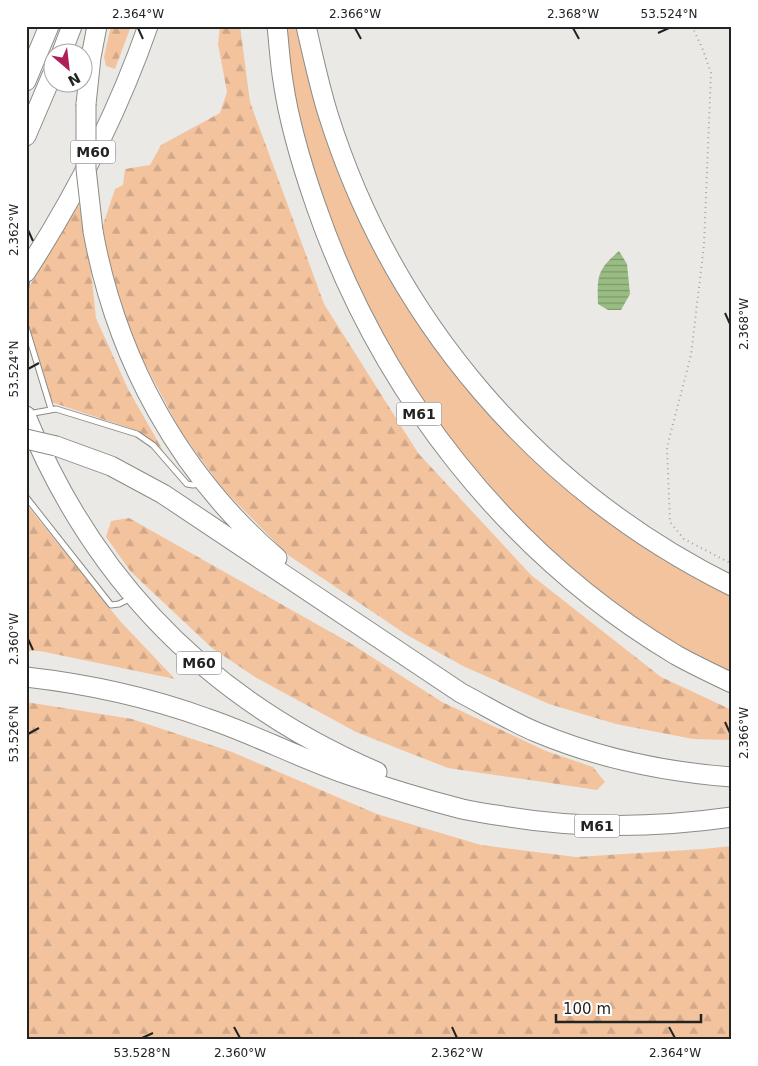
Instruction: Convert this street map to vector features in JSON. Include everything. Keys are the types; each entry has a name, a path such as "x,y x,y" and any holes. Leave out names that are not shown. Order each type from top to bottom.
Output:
{"highway":[{"path":"26,81 49,26"},
{"path":"66,42 72,26"},
{"name":"M60","path":"97,26 91,57 86,104 86,169 93,231 108,299 136,373 181,452 230,514 255,540 335,608"},
{"name":"M60","path":"27,277 84,172 127,79 148,26"},
{"name":"M61","path":"278,26 283,81 293,130 305,176 326,237 364,321 388,365 414,406 444,448 473,483 557,567 599,602 676,655 732,684"},
{"path":"306,26 317,77 328,114 358,194 415,303 442,343 496,409 537,450 574,483 650,540 732,586"},
{"path":"26,136 45,92"},
{"name":"M60","path":"26,415 59,487 94,544 134,597 175,641 196,660 228,687 270,717 315,743 351,761 463,809"},
{"path":"26,439 56,446 111,466 164,494 461,693 535,731 569,744 629,762 681,772 732,777"},
{"path":"26,677 104,689 164,704 238,730 345,774 463,809"},
{"name":"M61","path":"463,809 556,824 595,826 637,827 668,825 732,817"}],"lane":[{"path":"26,327 51,409"},
{"path":"26,415 56,409 137,434 153,445 187,484 204,483"},
{"path":"26,497 111,604 119,604 134,597"}],"path":[{"path":"692,26 711,73 704,245 691,355 667,447 670,522 684,539 732,564"}],"green space":[{"path":"111,26 131,26 115,69 106,66 104,57"},
{"path":"220,26 240,26 250,102 324,304 418,453 531,575 661,677 732,710 732,740 693,739 616,724 549,704 465,667 407,635 288,555 223,489 181,432 133,341 100,234 115,189 123,185 125,169 150,165 161,145 220,113 227,92 218,44"},
{"path":"282,26 300,26 341,173 503,425 732,593 732,679 675,646 591,587 519,522 464,461 411,389 340,252 299,125"},
{"path":"79,204 90,261 96,318 128,389 178,477 138,431 45,400 26,338 26,292"},
{"path":"26,504 120,621 175,679 40,651 26,651"},
{"path":"129,518 350,643 442,702 546,751 593,767 605,782 597,790 448,768 356,732 255,677 212,648 131,572 106,537 111,521"},
{"path":"26,702 132,719 232,752 377,814 481,845 576,857 732,846 732,1040 26,1040"}],"shaded area":[{"path":"619,251 627,264 630,294 621,310 608,310 598,304 598,280 606,263"}]}
